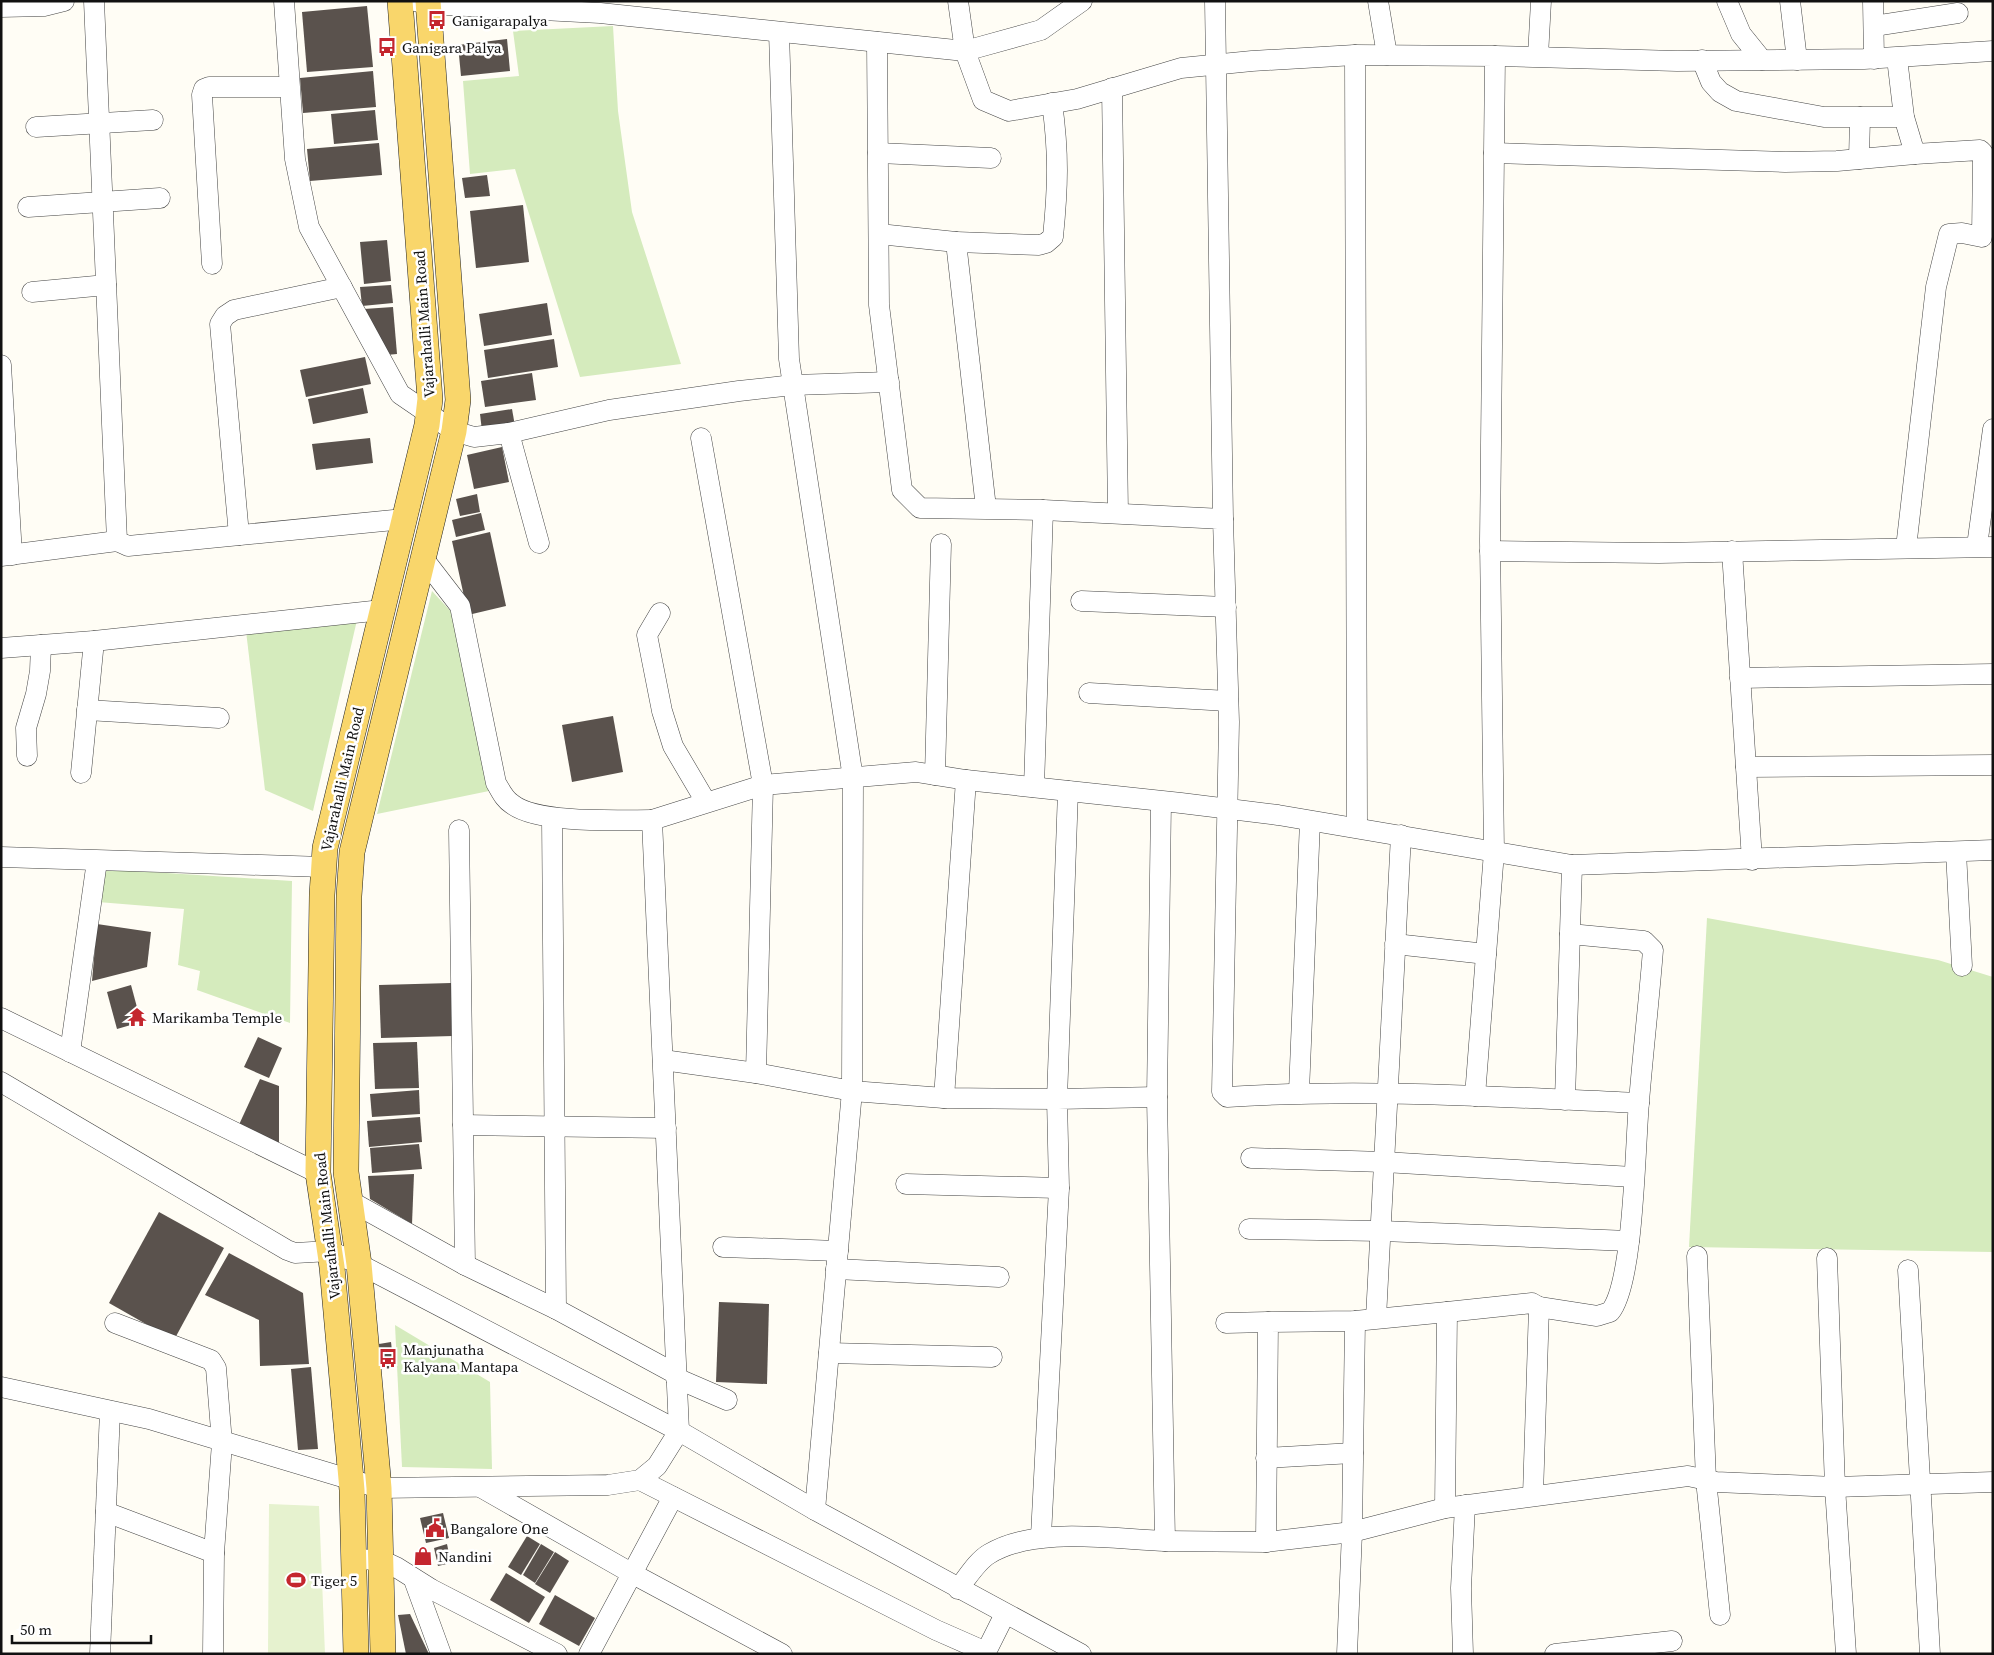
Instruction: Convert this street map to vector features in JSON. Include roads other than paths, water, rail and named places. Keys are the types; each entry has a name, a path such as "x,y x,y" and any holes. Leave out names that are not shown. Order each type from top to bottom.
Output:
{"main road":[{"name":"Vajarahalli Main Road","path":"356,1654 350,1478 330,1252 318,1173 324,867 325,848 404,519 430,399 400,1"},
{"name":"Vajarahalli Main Road","path":"383,1654 379,1488 359,1264 346,1172 349,896 352,852 454,431 458,400 424,2"}],"street":[{"path":"14,5 44,6 64,1"},
{"path":"94,1 117,541"},
{"path":"284,1 289,87 296,159 303,203 310,227 400,394 454,431 474,437 509,433 609,410 793,385 888,382"},
{"path":"958,1 965,51 983,100 1009,111 1052,103 1181,68 1252,61 1355,55 1538,56 1702,60 1874,59 1993,51"},
{"path":"424,2 628,9 779,32 965,51 1040,30 1082,1"},
{"path":"1214,1 1228,700 1228,810 1222,1092 1227,1097 1299,1092 1475,1096 1639,1103"},
{"path":"1378,1 1387,55"},
{"path":"1538,56 1541,1"},
{"path":"1727,1 1741,34 1762,60"},
{"path":"1790,1 1797,60"},
{"path":"1873,1 1874,59"},
{"path":"1874,26 1958,13"},
{"path":"779,32 789,359 852,778 852,1092 815,1510"},
{"path":"877,42 879,305 902,490 920,508 1043,510 1223,519"},
{"path":"1355,55 1357,827"},
{"path":"1475,1096 1494,852 1490,551 1495,56"},
{"path":"1897,58 1904,116 1915,154"},
{"path":"1702,60 1711,82 1720,92 1736,101 1824,117 1904,116"},
{"path":"212,264 202,95 204,89 209,87 289,87"},
{"path":"1112,88 1118,513"},
{"path":"878,234 956,242 1039,245 1046,243 1053,237 1059,175 1058,144 1052,103"},
{"path":"1860,117 1860,159"},
{"path":"36,127 153,120"},
{"path":"1494,153 1785,162 1860,159 1986,145"},
{"path":"1906,548 1936,286 1949,234 1987,239 1983,152 1986,145"},
{"path":"878,152 991,158"},
{"path":"28,207 160,198"},
{"path":"956,242 986,508"},
{"path":"32,292 106,284"},
{"path":"239,535 220,324 225,316 234,310 342,287"},
{"path":"1,365 6,555 117,541 128,546 404,519"},
{"path":"1490,551 1732,551 1985,547 1993,429"},
{"path":"509,433 539,543"},
{"path":"701,438 763,785 756,1073"},
{"path":"1034,787 1043,510"},
{"path":"935,775 941,544"},
{"path":"1732,551 1752,860"},
{"path":"423,558 460,606 496,783 513,806 552,818 652,820 763,785 916,772 966,780 1357,827 1572,865 1993,850"},
{"path":"1081,601 1226,606"},
{"path":"1,648 94,641 382,610"},
{"path":"660,612 647,635 662,711 673,746 706,802"},
{"path":"81,773 94,641"},
{"path":"26,756 26,728 36,694 41,645"},
{"path":"1740,678 1993,674"},
{"path":"1088,693 1228,700"},
{"path":"87,710 219,718"},
{"path":"1746,767 1993,765"},
{"path":"944,1098 966,780"},
{"path":"1041,1536 1059,1188 1057,1098 1068,791"},
{"path":"1161,802 1158,1097 1165,1541"},
{"path":"552,818 556,1309"},
{"path":"1,1387 149,1419 222,1443 350,1478 379,1488 608,1485 640,1480 658,1466 678,1431 652,820"},
{"path":"1299,1092 1310,821"},
{"path":"459,830 465,1265"},
{"path":"1376,1318 1401,836"},
{"path":"1956,852 1962,966"},
{"path":"1,857 324,867"},
{"path":"70,1052 97,861"},
{"path":"1565,1100 1572,865"},
{"path":"1226,1323 1355,1321 1532,1303 1539,1307 1597,1316 1610,1312 1620,1294 1629,1240 1653,950 1644,941 1570,934"},
{"path":"1395,944 1486,954"},
{"path":"1,1018 318,1173"},
{"path":"663,1060 756,1073 852,1092 944,1098 1158,1097"},
{"path":"1,1082 287,1250 305,1253 330,1252 359,1264 678,1431 815,1510 1081,1654"},
{"path":"463,1125 666,1128"},
{"path":"1251,1158 1384,1162 1633,1177"},
{"path":"906,1184 1059,1188"},
{"path":"350,1201 465,1265 556,1309 676,1376 727,1400"},
{"path":"1249,1229 1382,1231 1629,1240"},
{"path":"723,1247 999,1277"},
{"path":"1697,1256 1706,1480 1720,1615"},
{"path":"1827,1258 1835,1487 1846,1654"},
{"path":"1908,1270 1930,1654"},
{"path":"1533,1495 1539,1307"},
{"path":"1445,1508 1446,1312"},
{"path":"1347,1654 1352,1532 1355,1321"},
{"path":"1266,1542 1268,1322"},
{"path":"115,1323 211,1360 216,1368 222,1443 214,1553 213,1654"},
{"path":"829,1353 992,1357"},
{"path":"100,1654 110,1411"},
{"path":"1266,1458 1353,1453"},
{"path":"958,1589 987,1555 1011,1543 1041,1536 1165,1541 1266,1542 1352,1532 1445,1508 1688,1476 1706,1480 1835,1487 1993,1482"},
{"path":"640,1480 936,1630 988,1653 1005,1614"},
{"path":"480,1487 633,1574 782,1654"},
{"path":"588,1654 673,1497"},
{"path":"1463,1654 1461,1588 1465,1505"},
{"path":"106,1512 214,1553"},
{"path":"354,1559 381,1560 396,1567 414,1580 557,1654"},
{"path":"414,1580 440,1654"},
{"path":"1555,1654 1672,1641"}],"place":[{"name":"Ganigarapalya","path":"437,20"},
{"name":"Ganigara Palya","path":"387,47"},
{"name":"Marikamba Temple","path":"137,1017"},
{"name":"Manjunatha Kalyana Mantapa","path":"388,1358"},
{"name":"Bangalore One","path":"435,1528"},
{"name":"Nandini","path":"423,1556"},
{"name":"Tiger 5","path":"296,1580"}]}
